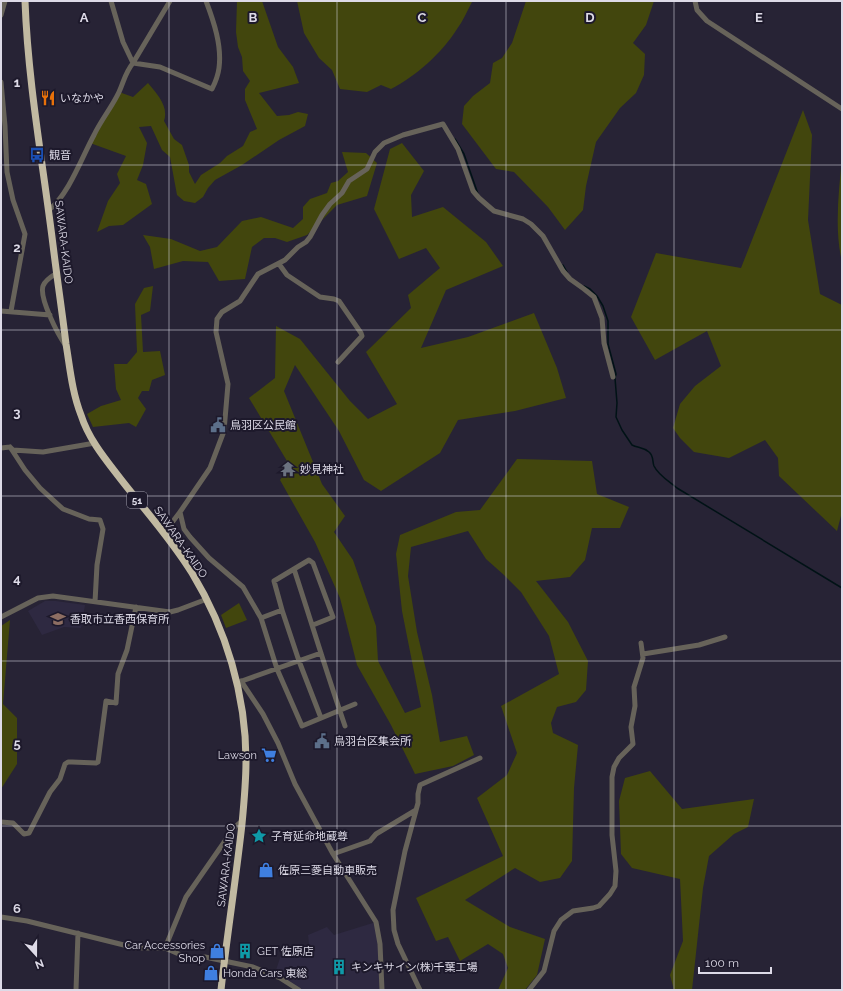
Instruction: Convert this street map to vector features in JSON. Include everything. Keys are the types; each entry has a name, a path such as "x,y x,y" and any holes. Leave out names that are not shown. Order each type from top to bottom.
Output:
{"highway":[{"name":"SAWARA-KAIDO","path":"25,1 29,62 73,390 84,423 95,443 192,572 207,599 226,644 239,682 244,722 246,761 245,792 238,863 221,990"}],"street":[{"path":"1,15 5,1"},
{"path":"111,1 123,42 133,63"},
{"path":"49,210 56,204 67,187 94,134 119,92 127,70 133,63 170,1"},
{"path":"133,63 160,67 212,89 219,69 219,52 206,1"},
{"path":"695,1 697,10 707,21 842,109"},
{"path":"1,82 7,172 13,200 25,234 10,311"},
{"path":"164,533 210,468 224,431 228,384 216,332 217,319 222,312 240,301 258,274 279,264 306,242 330,204 342,193 349,181 367,169 375,152 384,143 403,135 442,124 458,149 473,191 476,195 494,211 523,219 531,224 543,236 563,271 570,279 594,297 602,318 604,343 613,377"},
{"path":"279,264 287,274 320,297 339,301 361,333 362,336 338,362"},
{"path":"57,273 50,277 43,286 43,296 58,334 67,348"},
{"path":"1,310 50,315"},
{"path":"1,448 10,447 13,450 44,452 95,443"},
{"path":"10,447 25,470 40,488 63,509 89,519 100,520 103,529 97,565 95,602"},
{"path":"180,512 184,529 190,538 209,558 243,587 260,618 277,668 302,726 355,704"},
{"path":"313,625 333,617 313,563 309,560 274,581 299,661 321,718"},
{"path":"294,569 345,726"},
{"path":"1,617 29,602 45,596 71,598 170,612 207,599"},
{"path":"1,822 13,823 24,834 29,833 50,792 60,779 65,764 68,762 98,762 106,701 116,703 118,674 127,650 136,608"},
{"path":"260,618 282,610"},
{"path":"643,654 699,645 726,637"},
{"path":"529,990 544,971 552,936 562,920 574,911 599,906 615,886 616,871 612,835 612,777 618,758 633,744 631,727 635,706 634,688 643,654 641,643"},
{"path":"321,653 239,682 266,720 278,743 294,784 333,854 376,922 380,944 382,990"},
{"path":"420,990 398,944 394,930 393,910 405,851 418,803 420,785 480,758"},
{"path":"333,854 370,841 376,834 416,810"},
{"path":"165,948 186,897 234,828 242,820"},
{"path":"1,917 27,921 136,948 165,948 188,958 205,957 252,967 280,978 298,990"},
{"path":"76,990 78,933"}],"shaded area":[{"name":"香取市立香西保育所","path":"45,601 85,605 81,628 64,627 42,635 28,611"},
{"path":"376,922 382,990 299,990 274,976 282,952 309,944 308,935 327,927 334,935"}],"green space":[{"path":"237,1 262,1 278,47 293,67 299,83 259,93 277,116 289,115 298,112 308,114 305,126 279,140 242,165 215,180 203,197 195,203 184,201 177,195 170,157 162,150 151,126 139,127 147,143 143,165 137,180 146,184 152,204 123,225 109,226 97,232 108,201 120,183 117,174 126,156 90,143 119,92 133,97 148,83 164,105 164,121 174,139 182,145 189,165 189,172 195,184 201,175 243,146 250,132 257,129 245,100 245,89 250,81 243,71 242,57 238,47 236,32"},
{"path":"297,1 472,2 451,38 444,47 419,71 391,89 381,85 367,92 340,89 332,70 319,58 304,33"},
{"path":"526,1 654,1 646,25 633,43 645,54 644,75 636,93 620,108 596,142 586,186 583,210 565,230 548,207 514,172 496,169 462,124 464,106 473,96 490,83 493,63 502,58 512,43"},
{"path":"803,110 812,135 808,220 820,294 842,305 842,512 837,531 779,476 778,458 765,440 729,458 694,452 680,438 673,428 680,404 695,386 721,366 707,331 655,360 631,317 656,253 741,268"},
{"path":"402,143 424,171 411,195 412,217 443,207 486,242 503,266 446,290 421,348 468,337 534,313 557,368 566,398 515,411 458,420 440,453 381,491 364,480 339,431 295,365 284,391 322,484 345,516 334,532 353,560 376,626 378,661 405,713 421,707 402,611 396,554 400,535 456,512 480,510 517,459 592,461 597,494 629,507 620,528 592,528 585,560 570,577 536,581 568,622 588,661 586,690 576,702 557,707 551,723 553,733 578,745 574,788 572,861 560,878 540,882 515,868 465,900 510,927 545,939 537,975 525,990 498,990 508,968 503,954 488,944 460,961 448,937 436,941 416,898 503,856 477,798 507,775 517,753 501,706 559,674 549,636 521,592 486,559 468,531 411,547 408,576 417,632 432,695 440,742 467,736 474,755 453,766 415,774 391,725 357,665 340,598 315,542 280,480 290,466 249,398 275,378 276,326 300,339 350,401 368,419 397,404 366,352 411,308 408,295 440,268 426,248 399,259 374,209 390,149"},
{"path":"342,152 366,153 377,163 367,196 337,205 307,235 287,242 275,238 264,238 252,247 245,279 219,281 208,262 183,261 154,269 150,247 143,235 171,239 200,251 217,247 242,221 261,217 293,228 303,219 303,207 310,199 327,193 331,183 338,181 348,172"},
{"path":"842,157 842,262 838,236 838,223"},
{"path":"153,286 150,311 141,315 143,352 160,351 165,375 152,380 149,391 142,391 138,398 146,409 136,427 129,423 93,427 87,414 101,406 121,400 116,389 114,364 127,364 137,352 135,304 144,288"},
{"path":"239,603 247,620 226,628 221,615"},
{"path":"10,620 3,704 17,718 17,764 1,789 1,626"},
{"path":"650,771 682,809 754,799 748,827 734,834 709,856 703,888 692,990 674,990 670,975 683,941 680,879 632,868 621,854 619,801 625,778"}],"waterway":[{"path":"455,139 464,154 478,194"},
{"path":"563,265 567,272"},
{"path":"584,286 590,289 597,296 603,306 608,321 608,344 616,374 616,417 622,430 632,445 645,449 649,452 652,455 653,464 656,469 677,488 842,588"}],"place":[{"name":"いなかや","path":"48,98"},
{"name":"観音","path":"37,155"},
{"name":"鳥羽区公民館","path":"218,425"},
{"name":"妙見神社","path":"288,469"},
{"name":"香取市立香西保育所","path":"58,619"},
{"name":"鳥羽台区集会所","path":"322,741"},
{"name":"Lawson","path":"269,755"},
{"name":"子育延命地蔵尊","path":"259,836"},
{"name":"佐原三菱自動車販売","path":"266,870"},
{"name":"Car Accessories Shop","path":"217,951"},
{"name":"GET 佐原店","path":"245,951"},
{"name":"キンキサイン(株)千葉工場","path":"339,967"},
{"name":"Honda Cars 東総","path":"211,973"}]}
